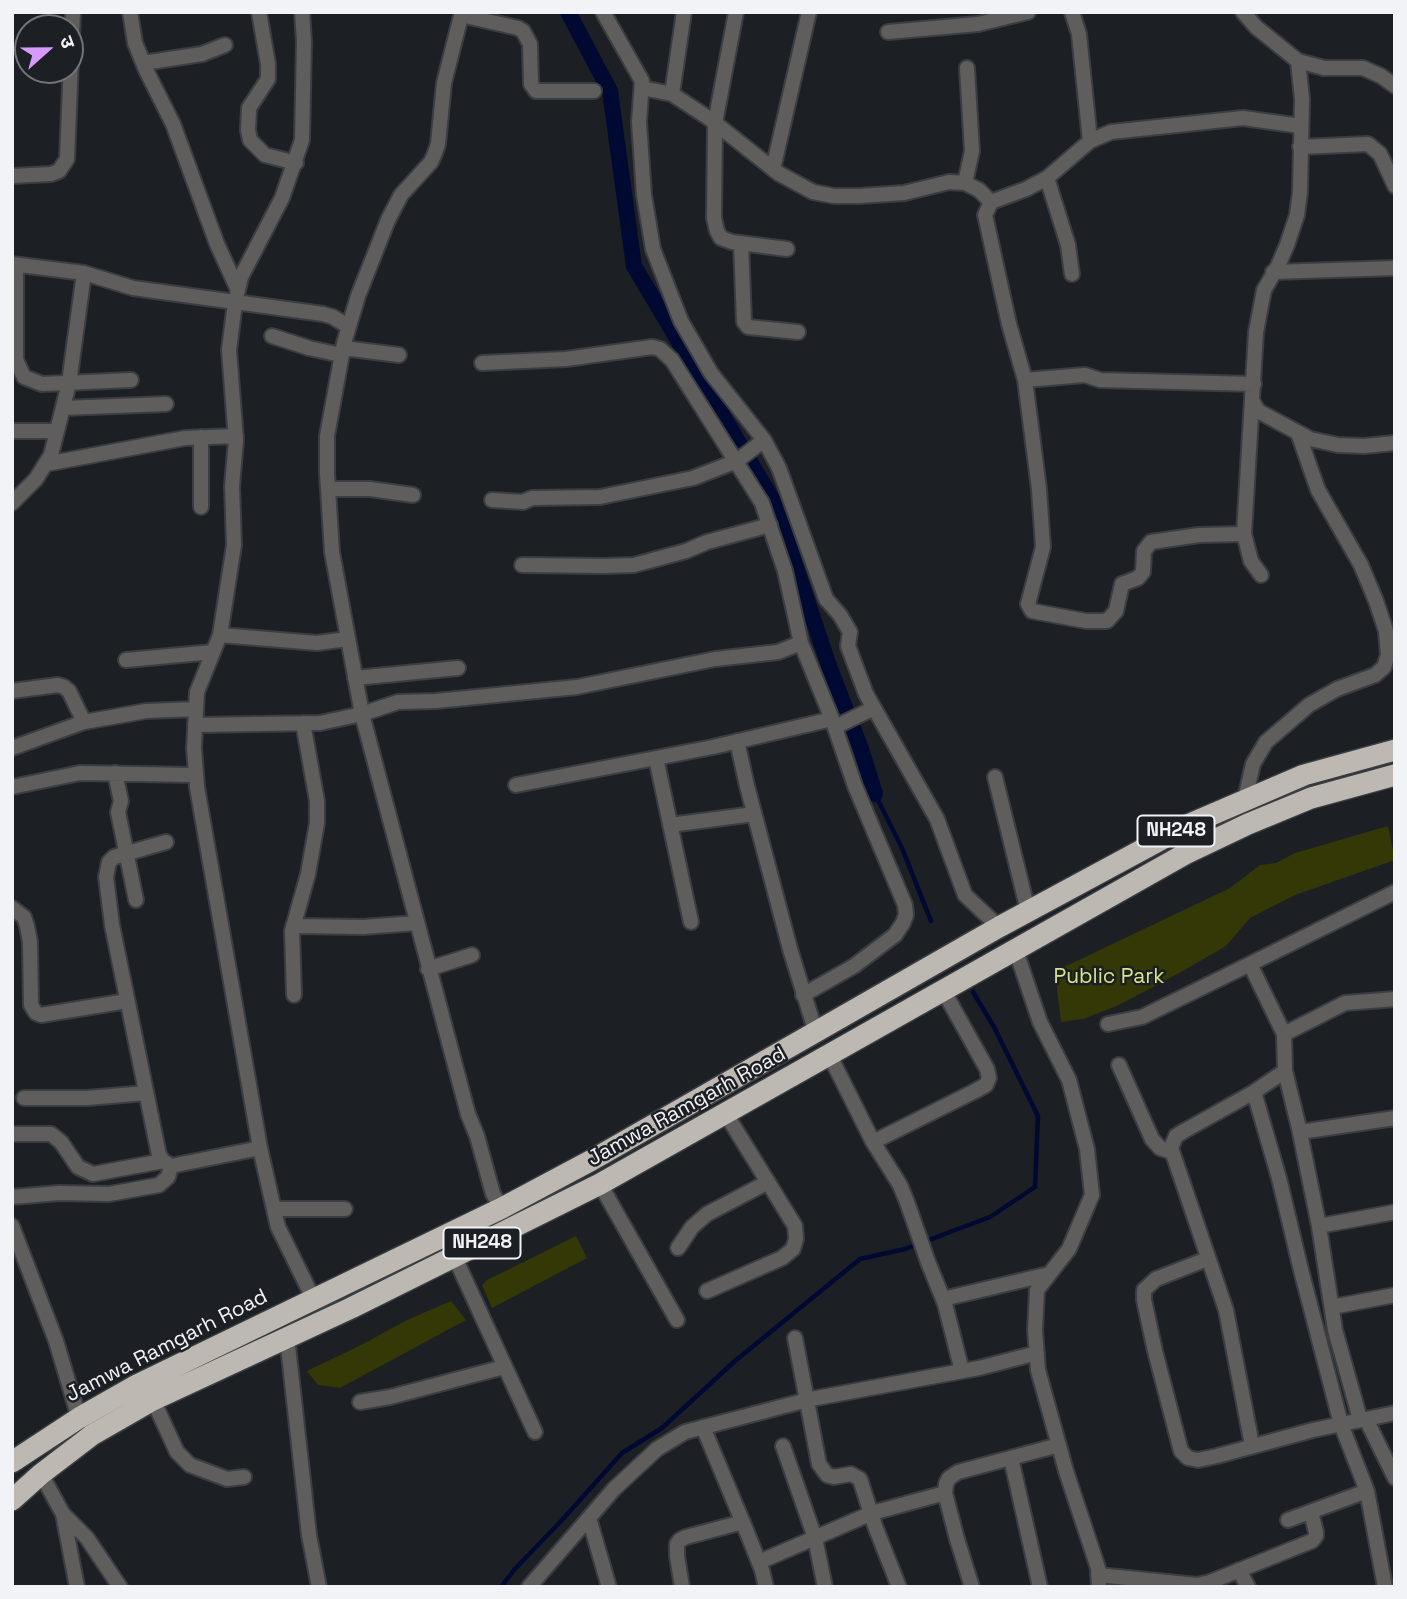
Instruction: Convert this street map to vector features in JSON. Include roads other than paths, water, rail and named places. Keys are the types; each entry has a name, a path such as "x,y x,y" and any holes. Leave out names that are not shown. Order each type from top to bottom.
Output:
{"highway":[{"name":"Jamwa Ramgarh Road","path":"12,1462 79,1418 183,1362 502,1208 592,1160 935,963 1189,824 1304,775 1395,750"},
{"path":"1368,757 1389,780"},
{"name":"Jamwa Ramgarh Road","path":"12,1500 92,1435 153,1400 453,1258 600,1184 1185,854 1311,798 1389,780"}],"street":[{"path":"12,176 51,174 59,171 67,159 73,12"},
{"path":"130,12 135,43 173,124 237,297"},
{"path":"260,12 268,79 249,108 250,140 265,155 296,163"},
{"path":"302,12 302,140 282,198 241,277 229,350 236,436 232,486 234,545 220,635 197,692 195,775 260,1148 278,1227 314,1300"},
{"path":"603,12 642,81 639,122 644,195 653,249 687,332 711,373 779,468 826,599 850,632 848,646 867,711 937,819 965,895 999,927"},
{"path":"672,94 684,12"},
{"path":"737,12 715,123 716,231 721,238 741,243 787,248"},
{"path":"773,169 809,12"},
{"path":"888,32 978,24 1028,12"},
{"path":"1072,12 1081,47 1090,141"},
{"path":"1243,12 1256,27 1298,61 1324,68 1363,68 1395,86"},
{"path":"502,1208 494,1194 468,1114 362,714 332,552 327,436 342,351 388,220 401,195 431,162 438,144 444,83 461,13 517,27 523,31 530,44 531,83 536,91 594,91"},
{"path":"143,63 202,54 225,45"},
{"path":"1261,575 1251,561 1244,534 1256,332 1264,290 1278,266 1297,215 1302,99 1298,61"},
{"path":"965,183 972,150 967,68"},
{"path":"642,88 672,94 715,123 773,169 813,192 834,196 904,193 949,182 965,183 979,190 990,202"},
{"path":"1244,534 1199,535 1151,542 1144,551 1143,572 1138,578 1122,584 1119,588 1116,611 1107,621 1086,621 1032,611 1028,604 1043,547 1039,489 1025,380 1009,324 985,215 990,202 1047,178 1090,141 1111,132 1243,118 1301,126"},
{"path":"1300,147 1368,144 1380,154 1395,186"},
{"path":"1047,178 1068,245 1072,274"},
{"path":"741,243 744,322 748,327 798,332"},
{"path":"131,380 42,384 23,377 16,344 14,264 84,273 134,288 237,297 323,314 349,327"},
{"path":"1273,272 1395,268"},
{"path":"12,503 19,498 51,455 69,383 84,273"},
{"path":"272,336 309,348 398,355"},
{"path":"482,363 566,359 652,347 660,349 672,360 739,459 762,503 786,571 801,643 836,724 856,786 899,888 906,915 895,935 874,952 803,995"},
{"path":"1025,380 1084,375 1100,380 1254,384"},
{"path":"1253,402 1258,411 1310,439 1338,445 1395,443"},
{"path":"63,408 166,404"},
{"path":"12,431 57,431"},
{"path":"1245,799 1253,764 1266,742 1309,705 1337,690 1376,675 1384,667 1388,656 1386,631 1376,601 1361,565 1318,490 1298,433"},
{"path":"46,464 201,437 236,436"},
{"path":"201,437 201,507"},
{"path":"492,500 523,502 532,498 600,497 693,478 739,459 762,443"},
{"path":"328,489 370,489 413,495"},
{"path":"522,565 634,565 770,525"},
{"path":"220,635 317,643 347,639"},
{"path":"195,725 320,723 362,714 398,702 436,701 577,687 715,659 778,652 801,643"},
{"path":"126,660 214,652"},
{"path":"355,678 458,668"},
{"path":"12,691 58,685 64,687 84,722"},
{"path":"12,748 84,722 146,711 196,709"},
{"path":"516,785 836,724 867,711"},
{"path":"294,995 291,953 293,926 308,874 317,823 315,779 303,723"},
{"path":"737,741 754,814 803,995 816,1033"},
{"path":"656,758 691,922"},
{"path":"12,786 80,773 195,775"},
{"path":"115,773 121,801 118,812 136,900"},
{"path":"995,778 1028,911"},
{"path":"670,825 754,814"},
{"path":"12,1197 59,1193 109,1194 159,1185 168,1177 167,1164 159,1155 146,1093 112,925 106,877 109,862 125,853 166,842"},
{"path":"1108,1024 1142,1017 1395,892"},
{"path":"12,908 24,917 27,926 32,1005 36,1013 41,1015 127,1001"},
{"path":"293,926 363,927 416,923"},
{"path":"1015,948 1040,1023 1069,1080 1087,1149 1092,1195 1069,1249 1037,1290 1035,1330 1038,1370 1098,1581 1197,1585 1210,1582 1312,1541 1316,1532 1311,1512"},
{"path":"428,969 472,955"},
{"path":"1250,964 1284,1034 1285,1071 1300,1132 1335,1330 1363,1419 1395,1478"},
{"path":"873,1142 975,1091 986,1085 989,1079 948,987"},
{"path":"1284,1034 1345,1003 1395,999"},
{"path":"830,1056 873,1142 900,1185 943,1298 962,1371"},
{"path":"1119,1065 1152,1139 1160,1148 1172,1152"},
{"path":"1252,1445 1226,1310 1171,1148 1177,1136 1285,1071"},
{"path":"1254,1092 1279,1178 1341,1424 1367,1491 1385,1587"},
{"path":"24,1098 87,1098 146,1093"},
{"path":"707,1291 782,1258 793,1249 796,1239 795,1226 726,1114"},
{"path":"1300,1132 1395,1118"},
{"path":"12,1134 51,1134 61,1142 78,1167 93,1174 260,1148"},
{"path":"678,1248 692,1227 707,1214 768,1182"},
{"path":"600,1184 677,1320"},
{"path":"274,1209 345,1209"},
{"path":"1318,1226 1395,1212"},
{"path":"12,1226 56,1341 79,1418"},
{"path":"445,1236 535,1432"},
{"path":"1207,1259 1157,1279 1144,1290 1144,1300 1181,1451 1188,1458 1198,1460 1395,1413"},
{"path":"943,1298 1049,1274"},
{"path":"1332,1307 1395,1295"},
{"path":"287,1337 309,1535 319,1587"},
{"path":"795,1338 819,1464 827,1475 858,1476 864,1484 899,1587"},
{"path":"529,1587 614,1489 657,1449 685,1432 807,1401 962,1371 1037,1353"},
{"path":"360,1402 505,1367"},
{"path":"153,1400 177,1451 190,1465 227,1479 244,1477"},
{"path":"703,1427 759,1562 766,1587"},
{"path":"972,1587 946,1493 949,1478 958,1472 1059,1445"},
{"path":"783,1446 815,1538 825,1587"},
{"path":"1011,1458 1040,1587"},
{"path":"41,1474 63,1514 86,1538 120,1587"},
{"path":"1288,1520 1367,1491"},
{"path":"759,1562 872,1513 946,1493"},
{"path":"63,1514 77,1587"},
{"path":"589,1518 609,1587"},
{"path":"682,1587 677,1556 677,1544 680,1540 686,1536 743,1522"},
{"path":"1239,1570 1248,1587"}],"waterway":[{"path":"568,12 610,91 634,266 774,502 875,794"},
{"path":"875,794 902,848 931,921"},
{"path":"501,1587 622,1453 662,1428 735,1361 860,1259 905,1249 990,1217 1035,1187 1038,1116 994,1027 973,992"}],"park label":[{"name":"Public Park","path":"1109,977"}]}
